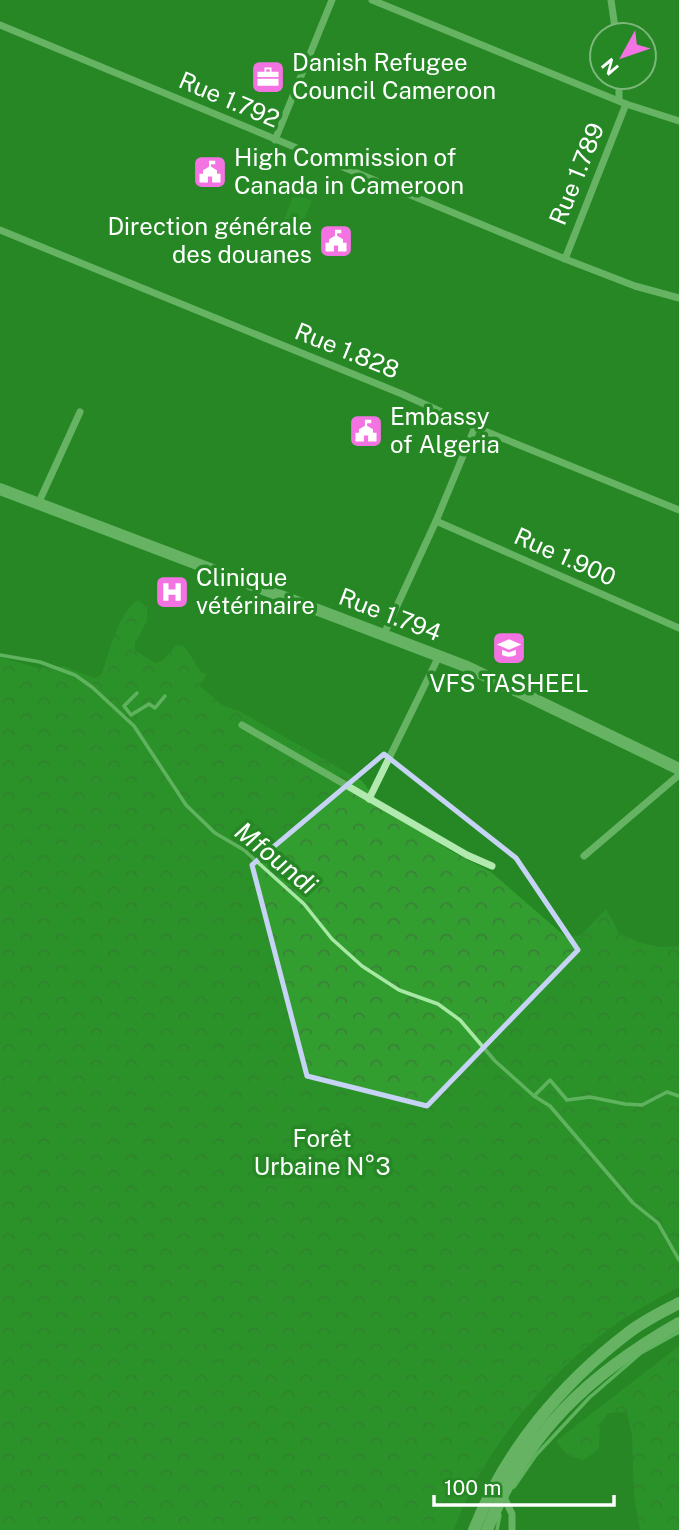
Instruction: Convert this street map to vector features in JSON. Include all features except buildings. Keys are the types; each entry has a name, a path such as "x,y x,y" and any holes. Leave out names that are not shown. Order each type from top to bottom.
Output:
{"street":[{"path":"275,140 332,0"},
{"path":"372,0 622,102 679,121"},
{"path":"611,0 614,21"},
{"name":"Rue 1.792","path":"0,25 565,259 635,286 679,298"},
{"path":"621,91 622,102"},
{"name":"Rue 1.789","path":"565,259 622,102"},
{"name":"Rue 1.828","path":"0,230 679,510"},
{"path":"38,504 80,412"},
{"path":"384,634 436,521 475,427"},
{"name":"Rue 1.794","path":"0,489 439,656 679,769"},
{"name":"Rue 1.900","path":"436,521 679,628"},
{"path":"369,799 439,656"},
{"path":"242,725 467,855 492,866"},
{"path":"584,856 679,769"},
{"path":"474,1530 501,1470 520,1442 573,1380 629,1332 679,1303"},
{"path":"487,1530 502,1493 529,1449 582,1390 637,1347 679,1323"},
{"path":"502,1493 512,1514 512,1530"}],"highlighted area":[{"path":"384,754 516,858 578,950 427,1106 307,1076 252,865"}],"green space":[{"path":"294,194 312,201 295,241 278,234"},
{"name":"Forêt Urbaine N°3","path":"137,600 147,606 147,621 135,643 135,650 155,663 163,660 176,645 184,646 201,672 207,674 200,686 222,705 241,712 362,781 380,804 449,850 491,872 567,938 581,935 606,909 619,933 641,943 661,947 679,946 679,1287 641,1308 593,1341 544,1388 521,1414 481,1471 454,1530 0,1530 0,657 37,668 64,666 94,678 102,674 120,623"},
{"path":"679,1346 679,1530 640,1530 634,1497 632,1436 627,1412 608,1413 600,1425 599,1449 584,1460 568,1456 556,1441"}],"waterway":[{"name":"Mfoundi","path":"0,655 40,662 75,675 92,687 134,726 186,805 215,833 244,850 304,904 332,939 362,966 399,990 438,1004 460,1020 495,1061 534,1096 550,1106 633,1203 658,1223 679,1260"},
{"path":"137,693 124,706 131,715 149,704 155,708 165,696"},
{"path":"534,1096 550,1080 567,1100 590,1097 642,1105 667,1092 679,1096"},
{"path":"514,1487 536,1455 589,1398 641,1353 679,1332"},
{"path":"497,1530 500,1515"}],"place":[{"name":"Danish Refugee Council Cameroon","path":"268,77"},
{"name":"High Commission of Canada in Cameroon","path":"210,172"},
{"name":"Direction générale des douanes","path":"336,241"},
{"name":"Embassy of Algeria","path":"366,431"},
{"name":"Clinique vétérinaire","path":"172,592"},
{"name":"VFS TASHEEL","path":"509,648"}]}
